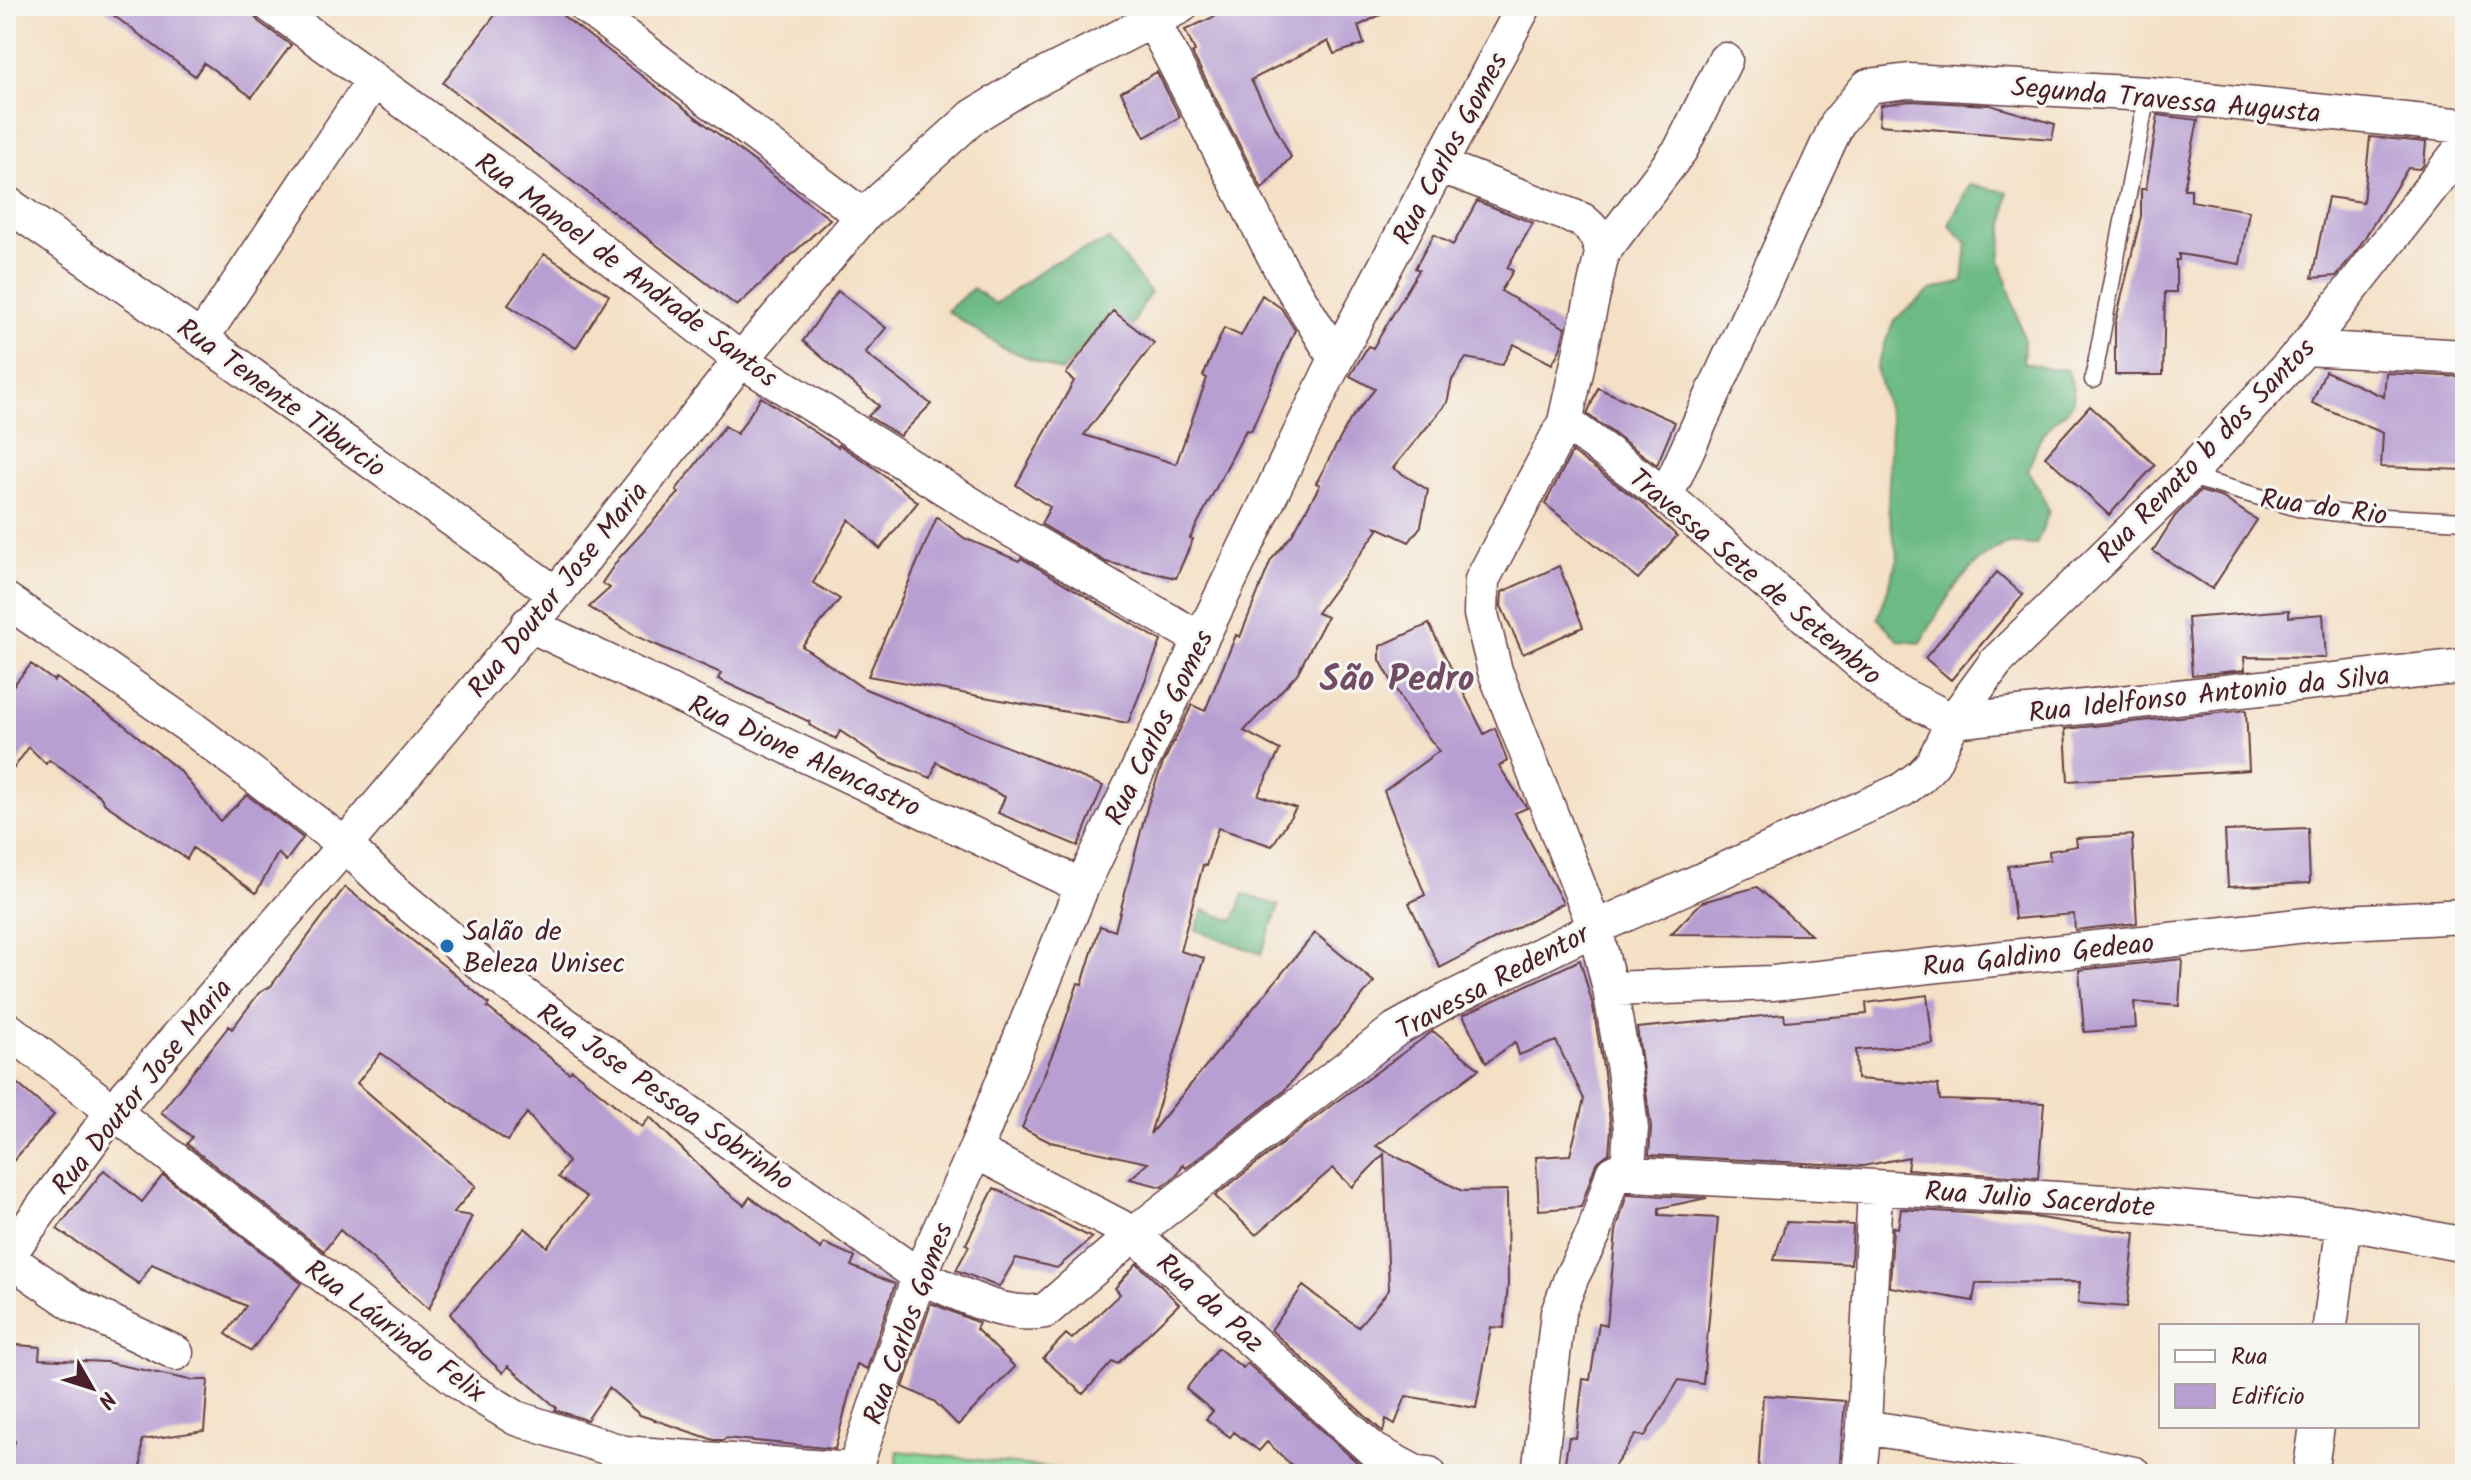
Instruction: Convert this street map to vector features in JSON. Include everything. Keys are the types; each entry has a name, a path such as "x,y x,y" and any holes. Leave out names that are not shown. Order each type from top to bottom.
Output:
{"street":[{"name":"Rua Manoel de Andrade Santos","path":"271,6 492,165 741,360 1010,529 1200,639"},
{"path":"585,6 863,216"},
{"name":"Rua Carlos Gomes","path":"853,1472 919,1276 975,1151 1082,886 1336,359 1524,6"},
{"path":"1167,14 1281,269 1336,359"},
{"name":"Rua Doutor Jose Maria","path":"6,1258 114,1110 345,845 556,594 741,360 863,216 974,116 1023,86 1167,14"},
{"path":"1539,1474 1558,1313 1572,1276 1594,1233 1613,1173 1628,1166 1631,1129 1610,989 1595,928 1495,671 1481,614 1482,580 1565,422 1602,253 1681,149 1725,60"},
{"path":"201,339 374,80"},
{"name":"Segunda Travessa Augusta","path":"1666,496 1838,122 1868,86 1909,81 2147,94 2465,126"},
{"name":"Rua Renato b dos Santos","path":"1947,735 1996,662 2187,476 2305,348 2465,144"},
{"path":"1439,165 1582,220 1592,228 1602,253"},
{"name":"Rua Tenente Tiburcio","path":"6,203 556,594"},
{"path":"2305,348 2465,357"},
{"name":"Travessa Sete de Setembro","path":"1565,422 1666,496 1947,735"},
{"name":"Rua Jose Pessoa Sobrinho","path":"6,600 193,729 345,845 390,888 487,969 919,1276 1009,1311 1029,1314 1045,1311"},
{"name":"Rua Dione Alencastro","path":"528,624 1082,886"},
{"name":"Rua Idelfonso Antonio da Silva","path":"1947,735 2465,666"},
{"name":"Travessa Redentor","path":"1045,1311 1134,1234 1396,1029 1595,928 1902,790 1927,770 1947,735"},
{"name":"Rua Galdino Gedeao","path":"1610,989 1773,983 2325,923 2465,916"},
{"name":"Rua Láurindo Felix","path":"6,1028 469,1389 516,1418 624,1453 853,1472"},
{"name":"Rua da Paz","path":"975,1151 1134,1234 1373,1450 1414,1472 1429,1474"},
{"name":"Rua Julio Sacerdote","path":"1613,1173 2120,1203 2344,1222 2465,1245"},
{"path":"1859,1474 1875,1187"},
{"path":"2330,1324 2344,1222"},
{"path":"6,1258 77,1306 176,1353"},
{"path":"1864,1427 2042,1455 2134,1474"},
{"path":"2310,1474 2317,1428"}],"lane":[{"path":"2093,380 2147,94"},
{"name":"Rua do Rio","path":"2187,476 2298,508 2364,516 2465,521"}],"green space":[{"path":"1969,185 2008,192 2000,259 2024,339 2023,362 2049,369 2067,369 2072,384 2072,402 2041,437 2028,472 2049,511 2036,545 2008,544 1979,561 1956,586 1921,643 1899,641 1878,618 1898,559 1888,509 1891,422 1876,368 1894,320 1931,290 1963,282 1967,243 1949,225"},
{"path":"1109,240 1150,292 1132,326 1113,312 1062,372 1000,346 947,311 973,288 995,304 1052,263"},
{"path":"1244,894 1279,906 1261,954 1196,930 1203,910 1234,921"},
{"path":"898,1451 1103,1474 895,1474"}],"building":[{"path":"101,6 251,6 259,22 291,45 252,97 204,63 195,76"},
{"path":"502,6 550,6 830,219 737,306 443,83"},
{"path":"1237,6 1398,6 1358,26 1364,44 1334,54 1328,41 1251,80 1291,157 1262,189 1192,53 1195,51 1185,30"},
{"path":"1157,72 1180,117 1145,137 1121,92"},
{"path":"1910,101 1990,105 2055,124 2052,139 1879,125 1881,105"},
{"path":"2158,115 2198,120 2184,189 2191,189 2191,201 2249,211 2240,264 2179,254 2179,260 2176,260 2176,292 2165,292 2163,375 2115,375 2115,324 2141,216 2141,189 2146,189"},
{"path":"2370,137 2426,142 2424,164 2420,169 2408,168 2359,247 2336,276 2312,278 2328,197 2363,202"},
{"path":"1477,201 1533,223 1507,268 1513,271 1501,291 1565,328 1560,350 1552,364 1514,344 1502,365 1466,358 1452,380 1447,403 1393,468 1428,490 1421,526 1409,542 1375,526 1378,530 1317,613 1327,617 1297,674 1244,731 1280,750 1258,795 1296,808 1272,846 1218,828 1206,866 1203,865 1180,951 1204,958 1150,1134 1315,933 1374,982 1283,1092 1186,1168 1183,1165 1178,1174 1162,1187 1130,1179 1148,1163 1050,1142 1022,1128 1078,983 1082,984 1100,926 1115,931 1148,804 1163,763 1192,705 1205,711 1236,635 1240,637 1271,560 1292,535 1320,485 1316,483 1350,420 1375,389 1350,376 1368,346 1373,348 1419,270 1415,268 1434,234 1453,245"},
{"path":"544,254 609,295 576,348 508,305"},
{"path":"838,291 886,328 865,353 931,404 900,436 868,416 879,406 803,341"},
{"path":"1262,295 1281,308 1295,330 1251,431 1246,430 1190,538 1193,539 1176,578 1106,562 1041,524 1050,507 1016,485 1074,381 1066,374 1113,311 1154,343 1084,435 1176,464 1207,378 1203,376 1224,328 1241,336"},
{"path":"2325,371 2384,397 2386,373 2465,377 2465,470 2381,467 2383,433 2312,403"},
{"path":"1598,388 1675,422 1657,465 1587,414"},
{"path":"761,397 872,466 918,502 880,549 849,519 813,583 840,599 802,646 863,688 1103,786 1078,846 998,813 1005,797 936,762 931,778 882,759 840,731 836,739 809,725 810,722 718,679 721,673 636,636 589,607 610,588 602,583 619,558 679,493 676,490 725,426 737,434"},
{"path":"2090,406 2155,465 2109,515 2045,456"},
{"path":"1572,452 1642,503 1677,536 1638,579 1545,504"},
{"path":"2200,491 2223,498 2257,520 2212,589 2153,551 2175,516"},
{"path":"937,517 964,538 1019,561 1021,558 1161,641 1128,723 868,676"},
{"path":"1559,566 1583,627 1523,654 1501,606 1502,592"},
{"path":"1997,572 2023,595 1951,680 1925,658"},
{"path":"2289,610 2289,617 2323,614 2326,658 2244,657 2245,670 2192,675 2188,618"},
{"path":"1429,624 1484,734 1495,728 1507,761 1499,766 1527,808 1515,813 1563,903 1440,968 1409,903 1425,895 1384,791 1439,751 1408,711 1380,660 1380,646"},
{"path":"31,664 123,724 181,772 220,821 247,795 303,838 286,861 278,853 256,893 193,848 187,859 105,804 100,796 49,760 46,764 29,747 6,779 6,694"},
{"path":"2246,710 2249,770 2068,781 2065,729"},
{"path":"2308,828 2310,883 2228,887 2225,831"},
{"path":"2132,835 2137,923 2075,930 2074,914 2015,919 2008,866 2050,860 2049,851 2077,846 2076,838"},
{"path":"345,887 447,968 489,1004 487,1007 569,1073 572,1070 642,1127 650,1117 717,1184 744,1205 750,1197 821,1249 824,1243 855,1257 851,1266 895,1284 867,1369 857,1364 835,1449 725,1438 714,1440 640,1415 609,1388 587,1420 555,1410 557,1408 508,1366 503,1373 483,1354 450,1314 525,1228 547,1247 587,1197 558,1177 568,1162 527,1113 507,1141 381,1053 357,1083 476,1186 453,1213 472,1216 429,1309 340,1230 324,1251 187,1144 192,1137 161,1112 229,1026 232,1029 259,993 271,986"},
{"path":"1757,887 1811,935 1671,934 1702,902"},
{"path":"2182,959 2179,1006 2134,1002 2136,1028 2084,1032 2079,970"},
{"path":"1580,960 1593,1006 1604,1073 1611,1129 1609,1153 1596,1163 1581,1207 1539,1210 1536,1157 1570,1155 1584,1099 1556,1041 1519,1055 1515,1042 1486,1063 1463,1015"},
{"path":"1927,995 1933,1044 1856,1050 1857,1079 1938,1085 1940,1100 2044,1103 2038,1178 1907,1169 1909,1157 1863,1166 1649,1155 1651,1127 1637,1028 1784,1014 1785,1021 1867,1014 1866,1003"},
{"path":"1433,1031 1479,1069 1376,1146 1462,1191 1507,1190 1508,1284 1504,1328 1491,1327 1476,1408 1406,1396 1395,1424 1386,1419 1383,1432 1271,1330 1303,1286 1358,1327 1389,1290 1384,1154 1352,1187 1333,1168 1256,1235 1215,1196"},
{"path":"6,1074 54,1115 6,1169"},
{"path":"104,1170 142,1202 163,1175 301,1283 251,1351 226,1334 246,1306 152,1264 139,1284 57,1229"},
{"path":"994,1188 1092,1238 1057,1268 1016,1258 999,1287 956,1270"},
{"path":"1627,1194 1707,1198 1659,1208 1659,1215 1718,1218 1703,1384 1679,1380 1645,1436 1636,1435 1609,1474 1563,1474 1569,1437 1576,1438 1583,1379 1590,1380 1599,1323 1607,1325 1616,1231"},
{"path":"1901,1209 2034,1217 2135,1233 2127,1307 2078,1303 2080,1282 1976,1283 1973,1301 1890,1287 1893,1227 1898,1228"},
{"path":"1786,1222 1853,1225 1851,1264 1774,1260"},
{"path":"1137,1263 1179,1304 1117,1364 1113,1361 1083,1394 1043,1358 1066,1334 1072,1339 1120,1294 1115,1288"},
{"path":"931,1303 979,1323 976,1329 1015,1367 958,1425 934,1401 903,1387"},
{"path":"6,1344 40,1347 39,1359 106,1362 190,1380 208,1380 204,1431 142,1440 141,1474 7,1474 15,1441 6,1440"},
{"path":"1218,1348 1243,1368 1247,1363 1371,1474 1301,1474 1267,1442 1259,1451 1234,1432 1230,1437 1206,1419 1213,1411 1186,1389"},
{"path":"1763,1395 1845,1401 1839,1474 1758,1474"}],"place":[{"name":"Salão de Beleza Unisec","path":"447,946"}],"district":[{"name":"São Pedro","path":"1397,677"}]}
